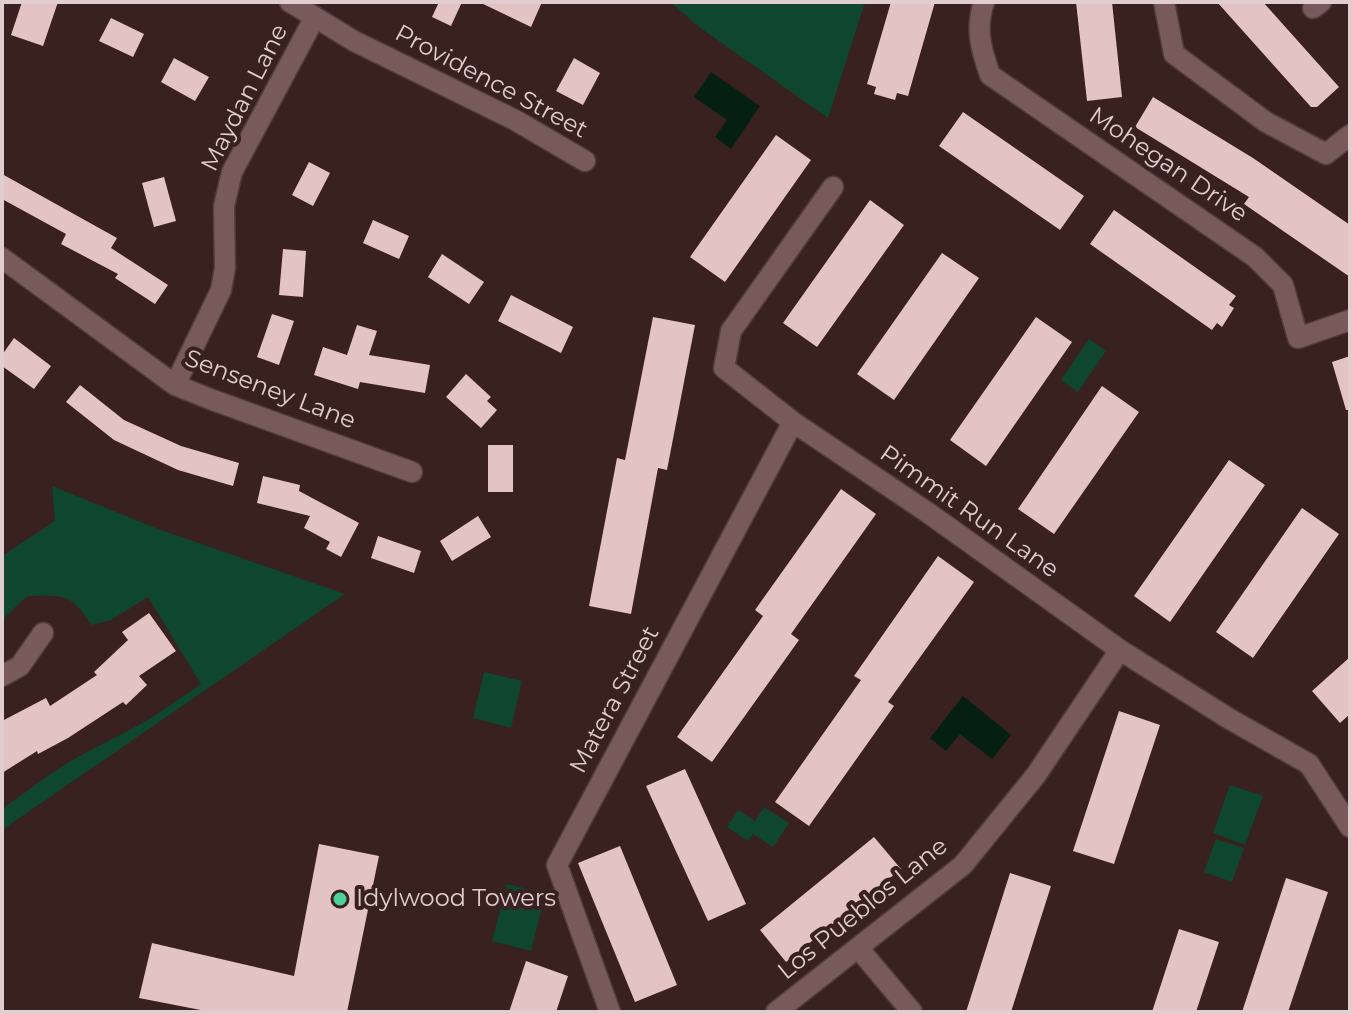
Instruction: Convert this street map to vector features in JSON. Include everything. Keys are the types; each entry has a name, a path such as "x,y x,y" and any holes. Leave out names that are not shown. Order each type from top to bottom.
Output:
{"street":[{"name":"Providence Street","path":"290,2 354,41 515,120 585,161"},
{"name":"Mohegan Drive","path":"984,2 979,44 990,75 1255,257 1283,285 1298,338 1350,320"},
{"path":"1164,2 1174,54 1266,122 1326,154 1350,135"},
{"name":"Maydan Lane","path":"175,385 221,290 225,268 224,206 232,172 315,17"},
{"name":"Pimmit Run Lane","path":"833,187 731,331 724,368 793,422 927,512 1120,650 1228,718 1309,764 1350,827"},
{"name":"Senseney Lane","path":"2,258 175,385 412,472"},
{"name":"Matera Street","path":"610,1012 557,865 793,422"},
{"path":"2,676 20,666 43,633"},
{"name":"Los Pueblos Lane","path":"776,1012 963,865 1036,775 1120,650"},
{"path":"859,949 912,1012"}],"green space":[{"path":"670,2 865,2 828,118 699,27"},
{"path":"1089,339 1106,351 1078,392 1061,380"},
{"path":"52,486 158,529 345,594 2,830 2,809 52,773 150,719 201,684 148,597 111,620 91,625 78,607 65,598 27,596 2,623 2,556 55,521"},
{"path":"484,672 522,681 511,728 473,718"},
{"path":"1230,785 1263,796 1245,845 1213,833"},
{"path":"764,807 789,823 773,847 753,834 748,841 727,827 738,810 755,821"},
{"path":"1216,839 1244,848 1232,882 1204,872"},
{"path":"507,884 541,892 539,902 543,903 531,951 492,941"}],"shaded area":[{"path":"711,72 760,106 731,149 715,137 727,120 694,97"},
{"path":"963,696 1011,735 992,759 960,734 946,751 930,738"}],"building":[{"path":"22,2 58,2 43,46 11,35"},
{"path":"439,2 462,2 451,26 432,17"},
{"path":"479,2 542,2 531,27"},
{"path":"891,2 935,2 908,96 897,93 895,100 874,94 876,87 867,84"},
{"path":"1076,2 1112,2 1122,97 1087,101"},
{"path":"1217,2 1263,2 1339,87 1317,107 1311,107"},
{"path":"111,18 144,34 133,57 99,41"},
{"path":"174,58 209,77 195,101 161,82"},
{"path":"574,58 600,73 583,105 556,91"},
{"path":"1153,97 1253,158 1350,225 1350,277 1244,204 1249,197 1135,127"},
{"path":"963,112 1084,196 1060,230 939,146"},
{"path":"776,135 811,160 725,282 690,257"},
{"path":"309,162 330,173 313,206 292,195"},
{"path":"2,174 117,238 111,248 168,285 155,304 115,278 118,274 61,244 66,234 2,199"},
{"path":"164,177 176,221 154,227 142,183"},
{"path":"870,200 904,225 817,347 783,323"},
{"path":"1114,210 1236,296 1229,305 1234,308 1222,327 1217,323 1212,330 1090,244"},
{"path":"373,220 409,236 399,259 363,243"},
{"path":"283,249 306,251 303,297 279,295"},
{"path":"942,253 979,278 894,400 857,374"},
{"path":"442,254 484,282 469,304 428,277"},
{"path":"511,295 573,327 561,353 498,321"},
{"path":"272,314 294,321 279,365 257,357"},
{"path":"653,317 695,325 667,470 658,468 631,614 589,606 617,458 625,460"},
{"path":"1036,317 1072,342 986,466 950,440"},
{"path":"357,325 377,331 369,355 430,365 425,393 360,382 358,389 314,375 323,347 347,355"},
{"path":"14,338 51,366 34,389 2,366 2,355"},
{"path":"1350,356 1350,410 1346,410 1332,362"},
{"path":"466,374 491,397 487,401 497,410 481,428 446,397"},
{"path":"80,385 124,420 181,446 239,463 233,486 178,470 114,440 66,402"},
{"path":"1102,386 1139,412 1054,534 1018,509"},
{"path":"488,445 513,445 513,492 488,492"},
{"path":"1229,460 1265,485 1170,622 1134,596"},
{"path":"263,476 300,485 299,491 359,523 341,557 326,549 330,542 304,528 310,516 257,503"},
{"path":"841,489 876,514 791,634 799,640 712,762 677,737 763,616 755,610"},
{"path":"1302,508 1339,534 1253,658 1216,632"},
{"path":"478,516 491,537 452,561 440,541"},
{"path":"378,536 421,551 414,573 371,558"},
{"path":"938,556 974,582 888,702 894,706 809,826 775,802 861,680 854,676"},
{"path":"149,613 176,651 139,676 147,685 126,705 123,702 68,738 38,754 37,751 2,773 2,721 46,698 50,706 97,675 94,672 128,640 122,632"},
{"path":"1350,657 1350,714 1340,723 1312,691"},
{"path":"1119,711 1160,725 1114,864 1073,851"},
{"path":"685,769 746,904 708,921 646,786"},
{"path":"874,837 901,869 786,962 760,930"},
{"name":"Idylwood Towers","path":"319,844 379,856 347,1012 211,1012 139,998 152,943 294,976"},
{"path":"620,846 677,985 635,1002 578,863"},
{"path":"1010,873 1051,886 1011,1012 966,1012"},
{"path":"1286,878 1328,892 1288,1012 1242,1012"},
{"path":"1179,929 1219,942 1196,1012 1152,1012"},
{"path":"526,961 568,976 556,1012 509,1012"}],"place":[{"name":"Idylwood Towers","path":"340,899"}]}
